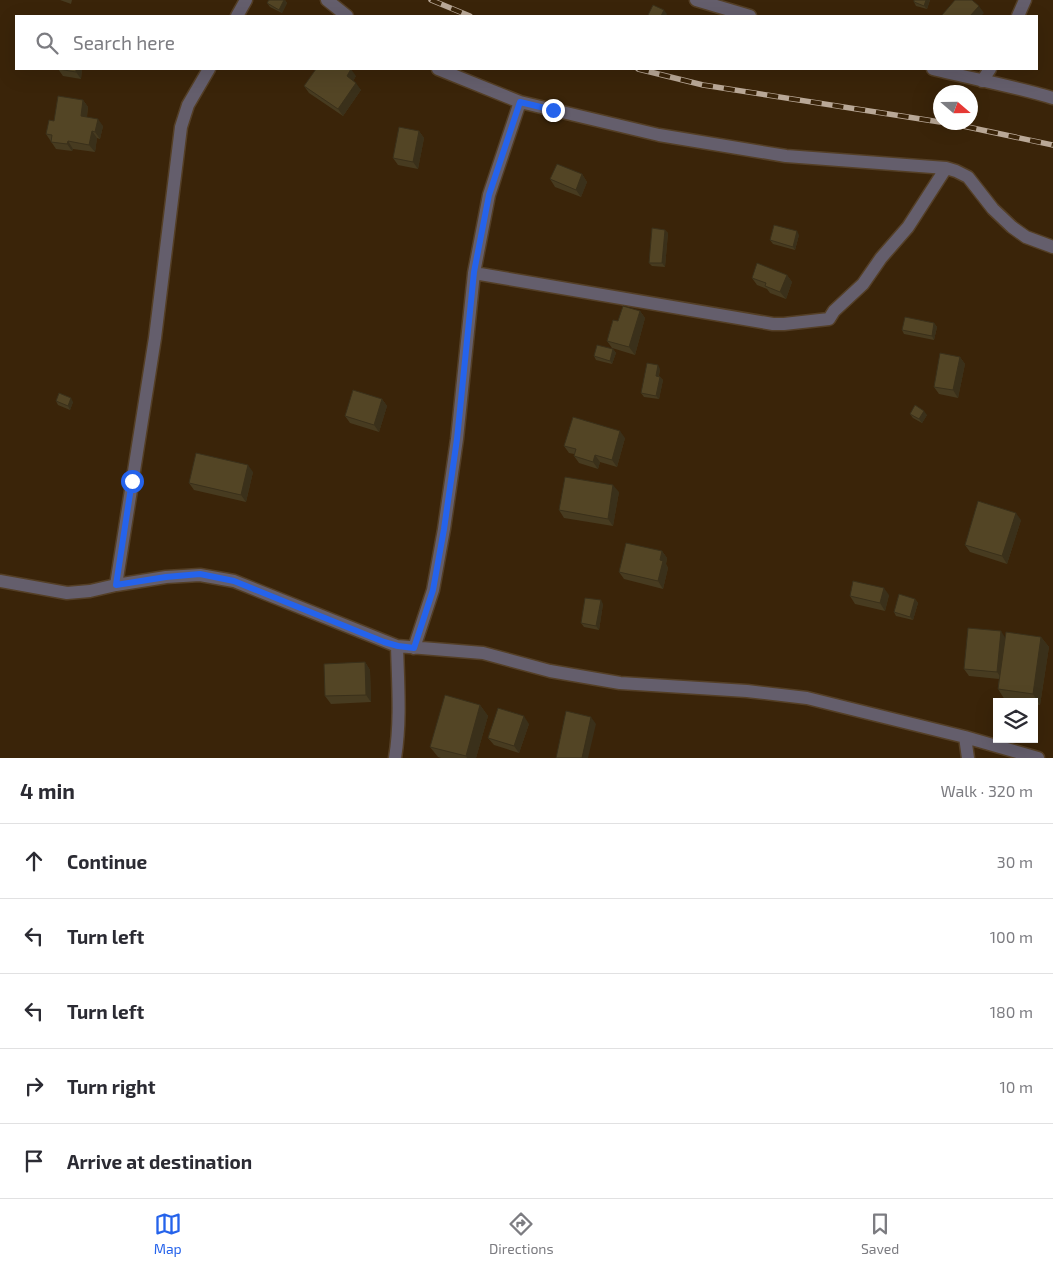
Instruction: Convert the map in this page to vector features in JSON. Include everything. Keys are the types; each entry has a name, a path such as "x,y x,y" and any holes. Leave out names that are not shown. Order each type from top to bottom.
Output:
{"street":[{"path":"238,15 246,0"},
{"path":"327,0 346,15"},
{"path":"696,0 747,15"},
{"path":"1018,15 1025,0"},
{"path":"116,585 155,338 181,127 188,105 208,70"},
{"path":"440,70 520,102 659,135 786,156 956,170 968,177 993,208 1012,227 1026,237 1053,247"},
{"path":"937,70 1017,87 1053,98"},
{"path":"982,81 989,70"},
{"path":"414,648 433,590 444,529 457,439 474,272 489,195 520,102"},
{"path":"474,272 773,324 829,319 834,311 863,284 908,227 946,168"},
{"path":"0,581 67,593 90,591 166,577 200,574 234,581 398,646 484,653 550,671 620,683 728,690 807,698 1038,758"},
{"path":"395,758 398,740 398,646"},
{"path":"965,738 968,758"}],"building":[{"path":"269,0 284,0 279,10 267,3"},
{"path":"914,0 926,0 924,6 914,2"},
{"path":"955,0 972,0 979,6 971,15 942,15"},
{"path":"653,5 664,10 662,15 648,15"},
{"path":"315,70 350,70 347,76 356,83 338,109 304,86"},
{"path":"58,96 83,100 81,116 98,119 95,132 92,131 89,145 68,141 67,144 51,142 52,135 46,134 49,120 54,121"},
{"path":"399,127 419,131 413,162 393,158"},
{"path":"557,164 582,174 576,190 550,179"},
{"path":"774,225 797,231 793,247 770,240"},
{"path":"652,228 665,230 662,263 649,263"},
{"path":"757,263 787,275 780,292 765,286 766,283 752,278"},
{"path":"623,306 640,311 629,347 607,341 613,320 618,321"},
{"path":"905,317 934,323 932,336 902,330"},
{"path":"597,345 613,349 610,361 594,356"},
{"path":"940,353 960,357 953,390 934,387"},
{"path":"647,363 658,365 656,376 660,377 656,396 641,393"},
{"path":"353,390 382,399 374,425 345,416"},
{"path":"59,393 71,398 68,406 56,401"},
{"path":"915,405 924,411 919,419 910,414"},
{"path":"573,417 620,431 612,460 595,455 593,462 574,456 576,449 564,446"},
{"path":"196,453 248,465 241,495 189,483"},
{"path":"565,477 613,485 608,519 559,510"},
{"path":"978,501 1016,513 1002,556 965,545"},
{"path":"626,543 662,551 660,560 663,561 658,581 619,572"},
{"path":"853,581 884,588 880,603 850,596"},
{"path":"899,594 915,599 910,617 894,612"},
{"path":"585,598 601,600 596,626 581,623"},
{"path":"968,628 1001,631 997,672 964,669"},
{"path":"1006,632 1041,637 1033,694 998,689"},
{"path":"365,662 366,695 325,696 324,664"},
{"path":"445,695 480,705 466,756 430,747"},
{"path":"498,708 524,716 514,746 488,738"},
{"path":"566,711 591,717 582,758 556,758"}],"railway":[{"path":"431,0 468,15"},
{"path":"642,70 703,85 933,121"},
{"path":"978,129 1053,145"}],"route":[{"path":"132,481 116,585 200,574 234,581 384,642 414,648 433,590 444,529 457,439 474,272 489,195 520,102 553,110"}]}
